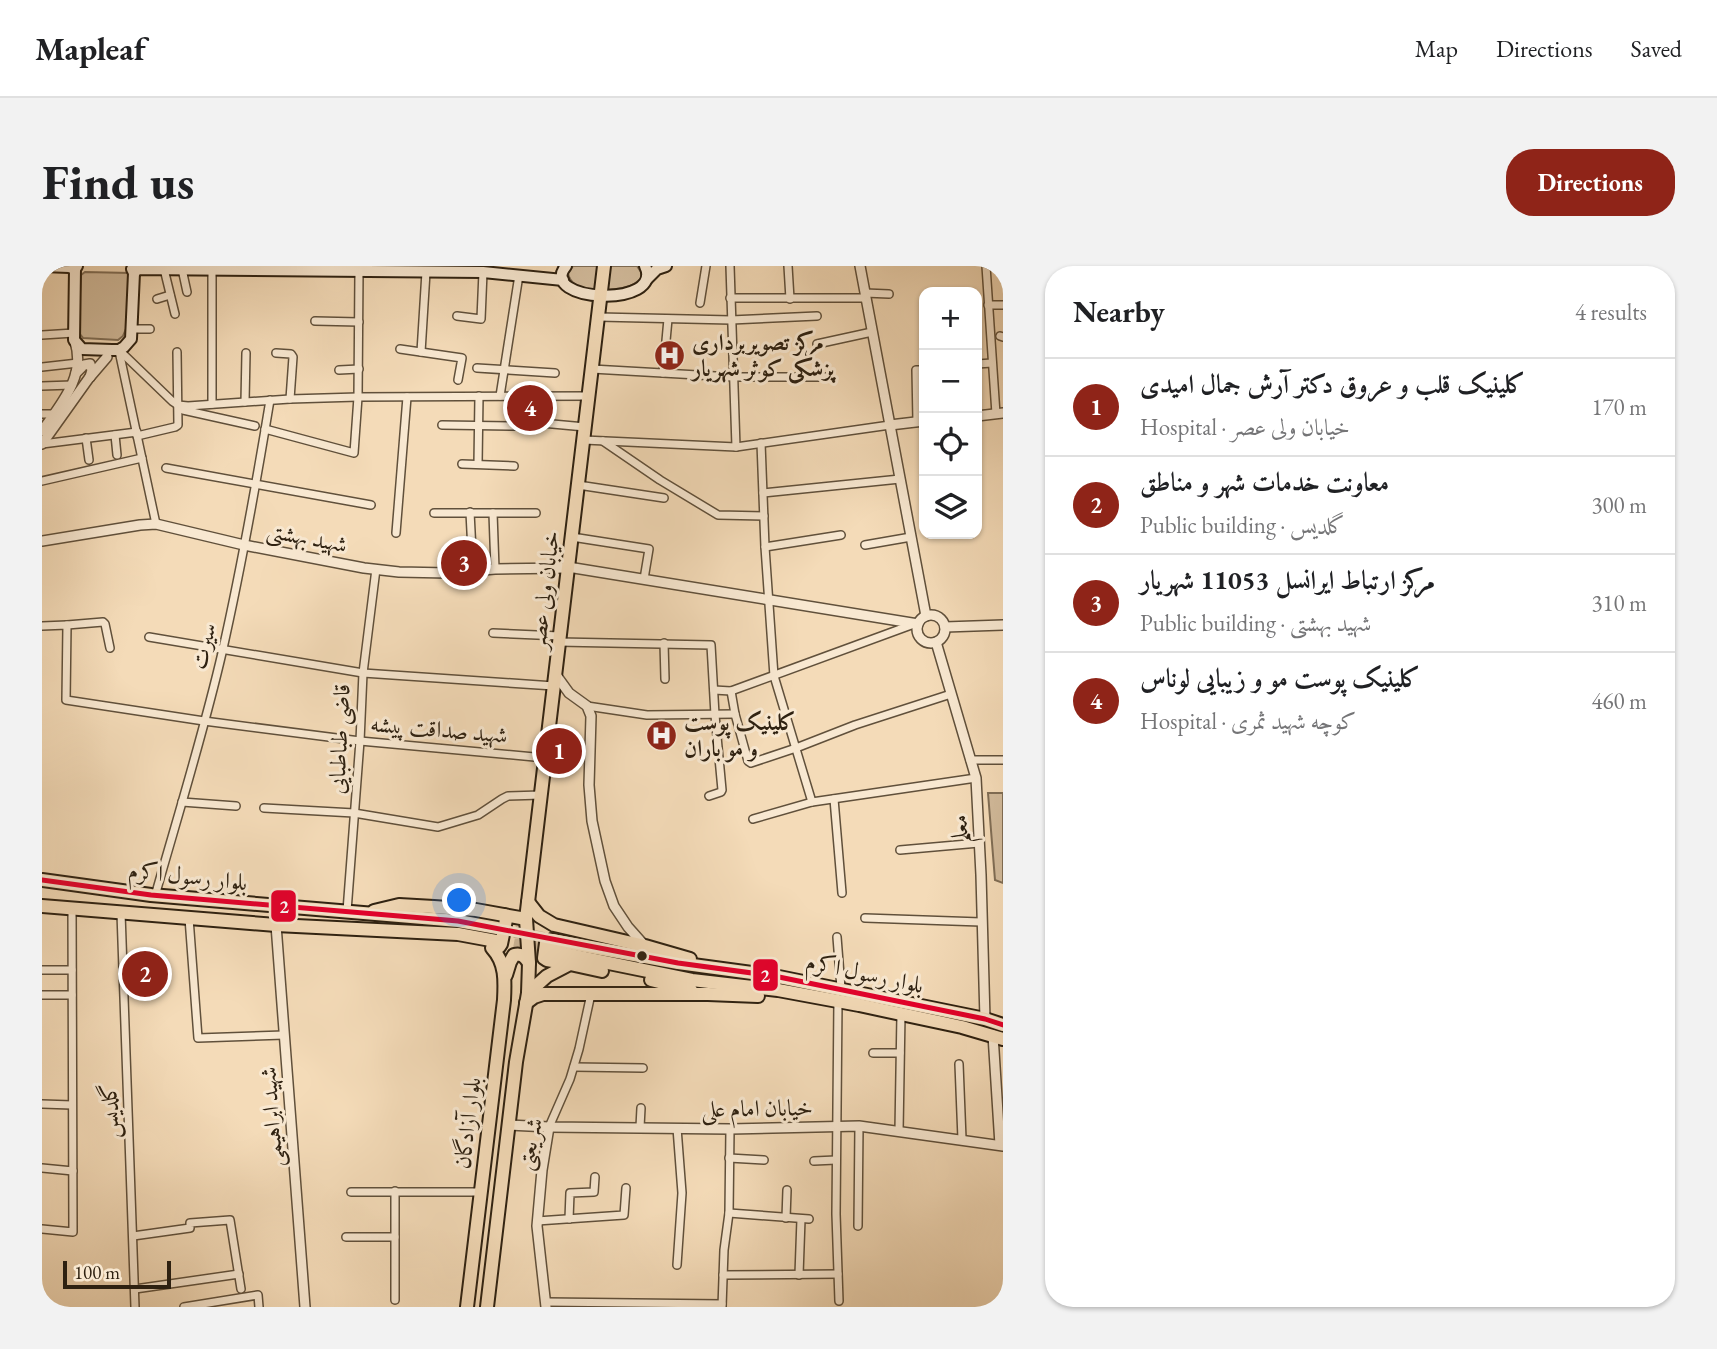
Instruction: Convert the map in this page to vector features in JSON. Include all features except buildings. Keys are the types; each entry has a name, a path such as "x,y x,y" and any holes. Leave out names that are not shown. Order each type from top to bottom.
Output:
{"main road":[{"path":"42,266 76,268 74,336 82,349 112,352 128,344 131,339 132,269 280,268 359,272 483,272 563,280"},
{"path":"566,266 561,273 566,285 578,292 601,296 633,291 657,269 666,266"},
{"name":"خیابان ولی عصر","path":"529,963 526,919 604,266"},
{"path":"645,266 647,279"},
{"name":"بلوار رسول اکرم","path":"42,881 155,895 458,921 495,939"},
{"path":"528,902 539,916 554,925 645,946 713,967"},
{"name":"بلوار رسول اکرم","path":"42,905 276,925 458,934 495,939"},
{"path":"366,913 399,905 460,908 526,919"},
{"path":"495,939 497,948 501,944 504,915"},
{"path":"554,925 549,930 543,954 547,960 648,979 708,994"},
{"name":"بلوار آزادگان","path":"467,1307 505,986 502,961 495,939"},
{"name":"بلوار رسول اکرم","path":"998,1037 901,1014 839,995 774,976 551,945 692,980 778,990 822,999 839,995 985,1019 1003,1025"},
{"path":"505,986 514,955 522,955 529,963"},
{"name":"بلوار آزادگان","path":"487,1307 516,1062 527,998 529,963"},
{"path":"527,998 547,976 570,964"},
{"path":"527,998 543,994 708,994 822,999"},
{"path":"472,1262 492,1265"}],"street":[{"path":"701,303 706,266"},
{"path":"730,266 736,447"},
{"path":"788,266 790,299"},
{"path":"860,266 926,616"},
{"path":"986,266 992,365 999,413"},
{"path":"164,269 175,314"},
{"path":"182,270 187,292"},
{"path":"212,270 212,404"},
{"path":"421,352 426,271"},
{"path":"265,429 354,453 359,369 359,272"},
{"path":"457,316 481,319 483,272"},
{"path":"500,396 519,275"},
{"path":"730,298 790,299 889,294"},
{"path":"158,299 170,295"},
{"path":"988,305 1003,305"},
{"path":"599,317 731,320 817,316"},
{"path":"663,373 668,319"},
{"path":"315,321 359,321"},
{"path":"132,329 150,329"},
{"path":"817,344 872,332"},
{"path":"42,335 74,336 78,351 72,385 42,430"},
{"path":"400,349 462,358 458,380"},
{"path":"42,444 89,378 112,352"},
{"path":"112,352 183,410 255,426"},
{"path":"112,352 137,434 156,524"},
{"path":"42,444 137,434 175,427 178,422 177,352"},
{"path":"245,402 246,353"},
{"path":"276,353 293,356 290,399"},
{"path":"42,367 77,368 90,364 92,370 89,378"},
{"path":"982,364 1003,367"},
{"path":"477,368 555,373"},
{"path":"339,370 359,369"},
{"path":"592,369 733,377 825,377"},
{"path":"919,370 916,370 919,401"},
{"path":"42,386 72,385"},
{"path":"478,464 479,396"},
{"path":"178,405 358,397 589,396"},
{"path":"396,533 407,397"},
{"name":"سیرت","path":"155,895 223,650 270,400"},
{"path":"42,414 54,414"},
{"path":"602,441 736,447 919,422"},
{"path":"442,425 517,423 584,433 602,441 718,515 764,516"},
{"path":"114,435 117,455"},
{"path":"86,439 89,460"},
{"path":"761,443 774,676 811,802"},
{"path":"42,481 142,458"},
{"path":"462,464 514,466"},
{"path":"166,468 370,505"},
{"path":"763,493 900,478"},
{"path":"578,485 664,498"},
{"path":"470,512 472,571"},
{"path":"435,513 536,513"},
{"path":"493,513 495,569"},
{"name":"شهید بهشتی","path":"42,541 156,524 244,545 376,569 424,573 568,568 916,624"},
{"path":"765,547 841,535"},
{"path":"572,537 649,549 644,579"},
{"path":"865,545 911,537"},
{"name":"قاضی طباطبایی","path":"347,911 363,673 376,569"},
{"path":"714,690 732,691 916,624 926,616 938,617 943,623 943,636 932,643 923,640 917,633 916,624"},
{"path":"42,626 103,622 106,625 110,648"},
{"name":"شهید صداقت پیشه","path":"67,625 66,700 360,741 545,758"},
{"path":"944,627 1003,625"},
{"path":"493,633 560,639 708,643 712,647 722,790 709,796"},
{"path":"149,637 363,673 555,680 586,706 591,716 589,785 592,821 605,881 614,906 645,946"},
{"name":"معلم","path":"936,642 976,778 985,1019"},
{"path":"664,643 665,679"},
{"path":"732,691 735,714 750,762 951,694"},
{"path":"586,706 647,715 735,714"},
{"path":"970,760 1003,760"},
{"path":"752,819 811,802 976,778"},
{"path":"264,808 354,813 438,827 478,815 508,796 541,795"},
{"path":"834,799 842,892"},
{"path":"182,802 236,806"},
{"path":"900,850 979,843"},
{"path":"42,1229 73,1232 72,908"},
{"name":"گلدیس","path":"121,913 135,1307"},
{"path":"188,918 198,1038 284,1035"},
{"path":"865,918 981,922"},
{"name":"شهید ابراهیمی","path":"276,925 305,1307"},
{"path":"837,937 839,995 836,1160 839,1301"},
{"path":"42,970 72,970"},
{"name":"شریعتی","path":"546,1305 537,1221 542,1170 549,1127 574,1066 591,994"},
{"path":"42,995 72,995"},
{"path":"899,1131 901,1014"},
{"path":"998,1037 1002,1145"},
{"path":"873,1053 900,1053"},
{"path":"959,1065 962,1139"},
{"path":"574,1066 643,1068"},
{"path":"42,1104 72,1105"},
{"path":"640,1127 641,1108"},
{"name":"خیابان امام علی","path":"509,1125 730,1129 859,1126 1002,1145"},
{"path":"858,1226 859,1126"},
{"path":"677,1128 682,1193 677,1265"},
{"path":"546,1305 722,1306 729,1213 730,1129"},
{"path":"729,1157 764,1160"},
{"path":"814,1161 836,1160"},
{"path":"42,1168 73,1171"},
{"path":"569,1219 570,1193 594,1192 595,1177"},
{"path":"537,1221 624,1215 626,1188"},
{"path":"786,1218 787,1190"},
{"path":"395,1191 395,1300"},
{"path":"351,1192 480,1192"},
{"path":"729,1213 805,1219 799,1275"},
{"path":"133,1236 190,1228 190,1223 230,1220 241,1289"},
{"path":"346,1237 395,1237"},
{"path":"135,1289 239,1274"},
{"path":"723,1275 838,1274"},
{"path":"184,1307 258,1295 259,1307"}],"shaded area":[{"path":"573,266 599,266 596,291 578,286 569,278 568,273"},
{"path":"609,266 637,266 641,278 630,286 607,290"},
{"path":"85,272 130,273 126,329 118,340 83,338 78,332 81,275"},
{"path":"988,793 1003,793 1003,883 995,880"}],"tunnel":[{"path":"497,928 552,940"},
{"path":"496,941 550,951"}],"transit line":[{"name":"2","path":"42,880 151,895 458,921 678,963 774,976 985,1019 1003,1025"}],"place":[{"name":"مرکز تصویربرداری پزشکی کوثر شهریار","path":"669,355"},
{"name":"کلینیک پوست مو و زیبایی لوناس","path":"530,408"},
{"name":"مرکز ارتباط ایرانسل 11053 شهریار","path":"464,563"},
{"name":"کلینیک پوست و مو باران","path":"661,735"},
{"name":"کلینیک قلب و عروق دکتر آرش جمال امیدی","path":"559,751"},
{"name":"معاونت خدمات شهر و مناطق","path":"145,974"}]}
